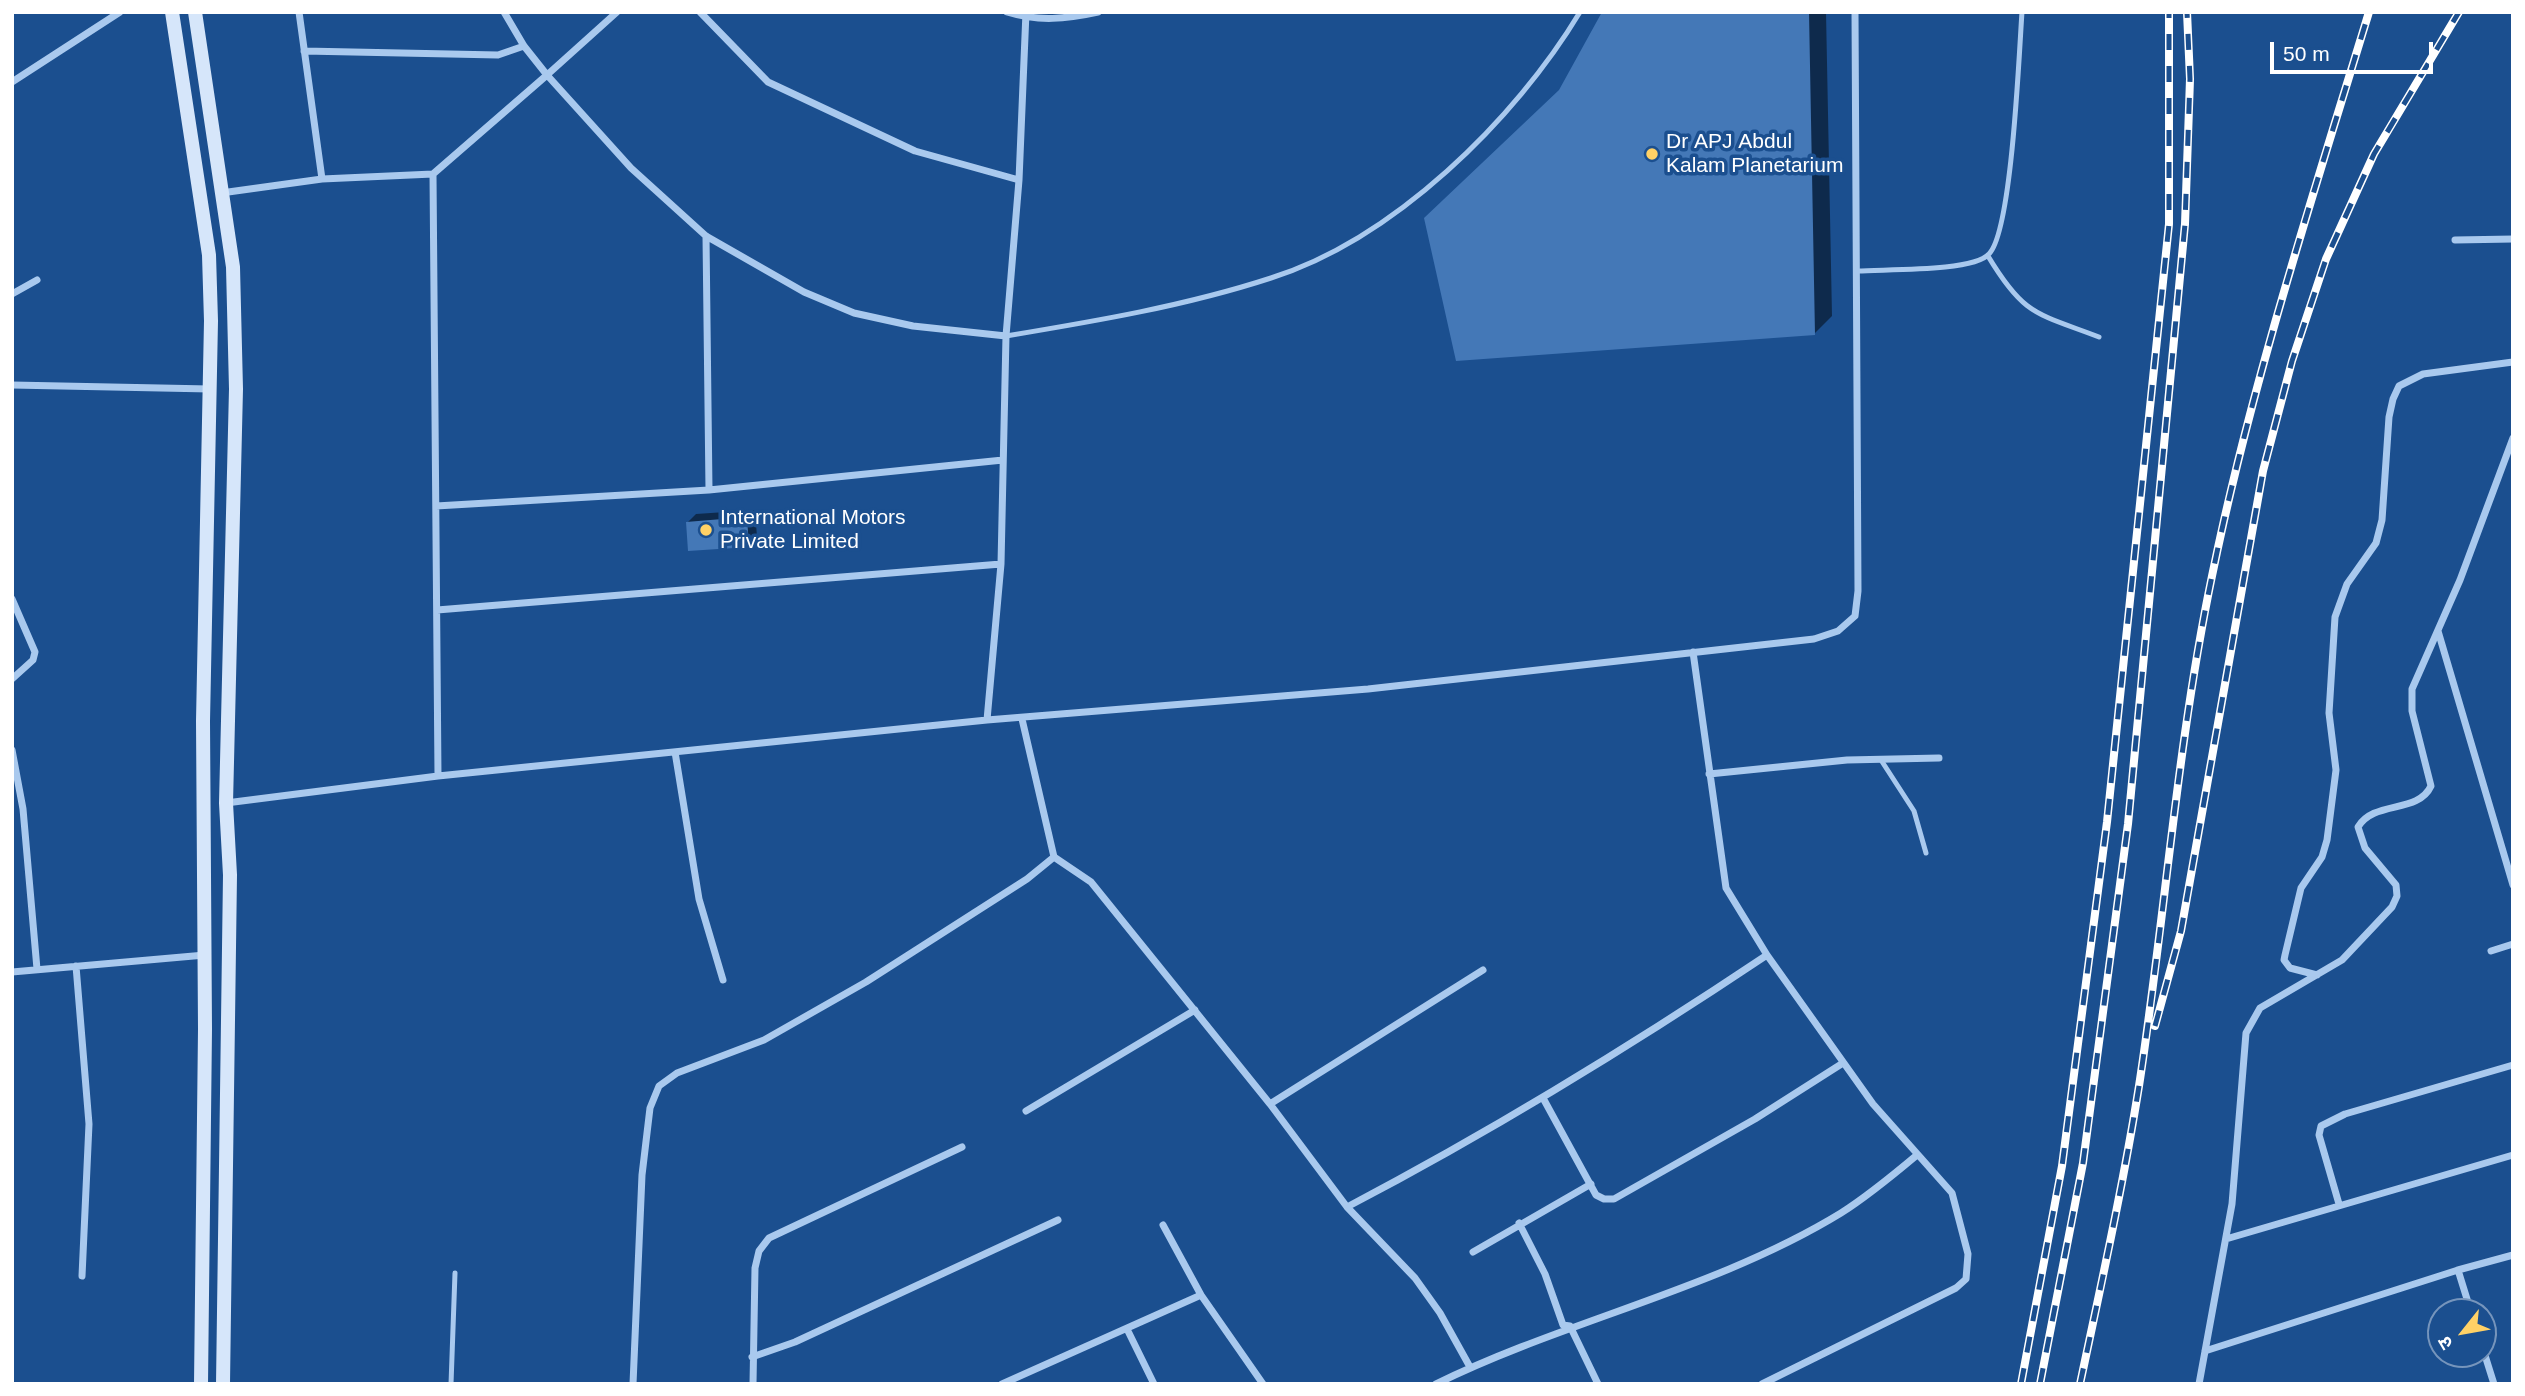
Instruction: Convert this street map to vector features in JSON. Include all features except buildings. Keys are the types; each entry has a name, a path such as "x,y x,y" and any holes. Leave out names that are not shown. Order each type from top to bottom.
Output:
{"main road":[{"path":"172,12 209,255 210,388 203,721 205,955 201,1384"},
{"path":"195,12 233,267 236,389 226,803 230,875 223,1384"}],"street":[{"path":"12,82 120,12"},
{"path":"299,12 322,179"},
{"path":"504,12 524,46 547,75 631,168 706,236 804,292 854,313 913,326 1006,336"},
{"path":"221,193 322,179 433,174 617,12"},
{"path":"700,12 768,82 915,151 1019,180"},
{"path":"1007,12 1062,20 1098,12"},
{"path":"226,803 439,776 987,720 1368,689 1814,639 1838,631 1855,616 1858,565 1855,12"},
{"path":"987,720 1001,564 1006,336 1019,180 1026,15"},
{"path":"304,51 498,55 524,46"},
{"path":"433,174 439,776"},
{"path":"706,236 709,490"},
{"path":"2455,240 2513,239"},
{"path":"12,294 37,280"},
{"path":"2318,975 2290,968 2284,960 2301,888 2322,857 2327,840 2336,770 2329,713 2335,617 2347,584 2376,543 2382,520 2389,417 2393,399 2399,386 2423,374 2513,362"},
{"path":"12,385 210,388"},
{"path":"2199,1384 2236,1175 2246,1033 2260,1008 2342,960 2392,907 2397,896 2396,885 2365,848 2358,827 2363,818 2373,813 2419,800 2427,795 2431,786 2411,697 2460,580 2513,438"},
{"path":"436,506 709,490 1003,460"},
{"path":"437,610 1001,564"},
{"path":"12,599 35,652 33,660 12,679"},
{"path":"2438,631 2513,885"},
{"path":"1693,652 1726,888 1767,955 1843,1063 1894,1131 1952,1193 1968,1254 1966,1279 1956,1288 1762,1384"},
{"path":"1022,719 1054,857 1091,882 1270,1104 1347,1207 1415,1278 1440,1313 1470,1367"},
{"path":"12,750 23,808 37,969"},
{"path":"675,752 699,899 723,979"},
{"path":"1709,774 1834,761 1939,758"},
{"path":"12,810 23,808"},
{"path":"633,1384 642,1175 650,1108 659,1086 677,1073 764,1040 866,982 1027,879 1054,857"},
{"path":"2491,951 2513,944"},
{"path":"12,972 205,955"},
{"path":"1347,1207 1457,1150 1664,1024 1767,955"},
{"path":"76,966 89,1125 82,1276"},
{"path":"1270,1104 1483,970"},
{"path":"1026,1111 1195,1010"},
{"path":"1543,1098 1596,1195 1604,1199 1614,1199 1755,1119 1843,1063"},
{"path":"2339,1204 2319,1135 2321,1126 2345,1114 2513,1065"},
{"path":"754,1384 752,1357 755,1268 759,1251 769,1238 962,1147"},
{"path":"1436,1384 1570,1326 1732,1266 1786,1242 1840,1213 1917,1155"},
{"path":"2226,1239 2513,1155"},
{"path":"1473,1252 1519,1223 1591,1184"},
{"path":"752,1357 795,1342 1058,1220"},
{"path":"1519,1223 1545,1274 1563,1325 1570,1326"},
{"path":"1163,1225 1201,1294 1264,1384"},
{"path":"2205,1351 2513,1255"},
{"path":"2458,1270 2467,1298"},
{"path":"1002,1384 1201,1294"},
{"path":"1570,1326 1598,1384"},
{"path":"1127,1329 1154,1384"}],"lane":[{"path":"1006,336 1142,313 1274,278 1351,242 1414,201 1499,120 1556,53 1580,12"},
{"path":"1858,271 1968,264 1989,256 2000,236 2002,223 2013,135 2022,12"},
{"path":"1989,256 2009,291 2031,311 2099,337"},
{"path":"1881,760 1914,811 1926,853"},
{"path":"451,1384 455,1273"}],"railway":[{"path":"2021,1384 2062,1166 2107,822 2169,224 2169,12"},
{"path":"2040,1384 2083,1163 2128,824 2185,224 2190,79 2187,12"},
{"path":"2080,1384 2119,1198 2139,1086 2189,703 2212,576 2264,363 2369,12"},
{"path":"2155,1026 2181,931 2263,471 2292,361 2326,259 2374,154 2459,12"}],"place":[{"name":"Dr APJ Abdul Kalam Planetarium","path":"1652,154"},
{"name":"International Motors Private Limited","path":"706,530"}]}
